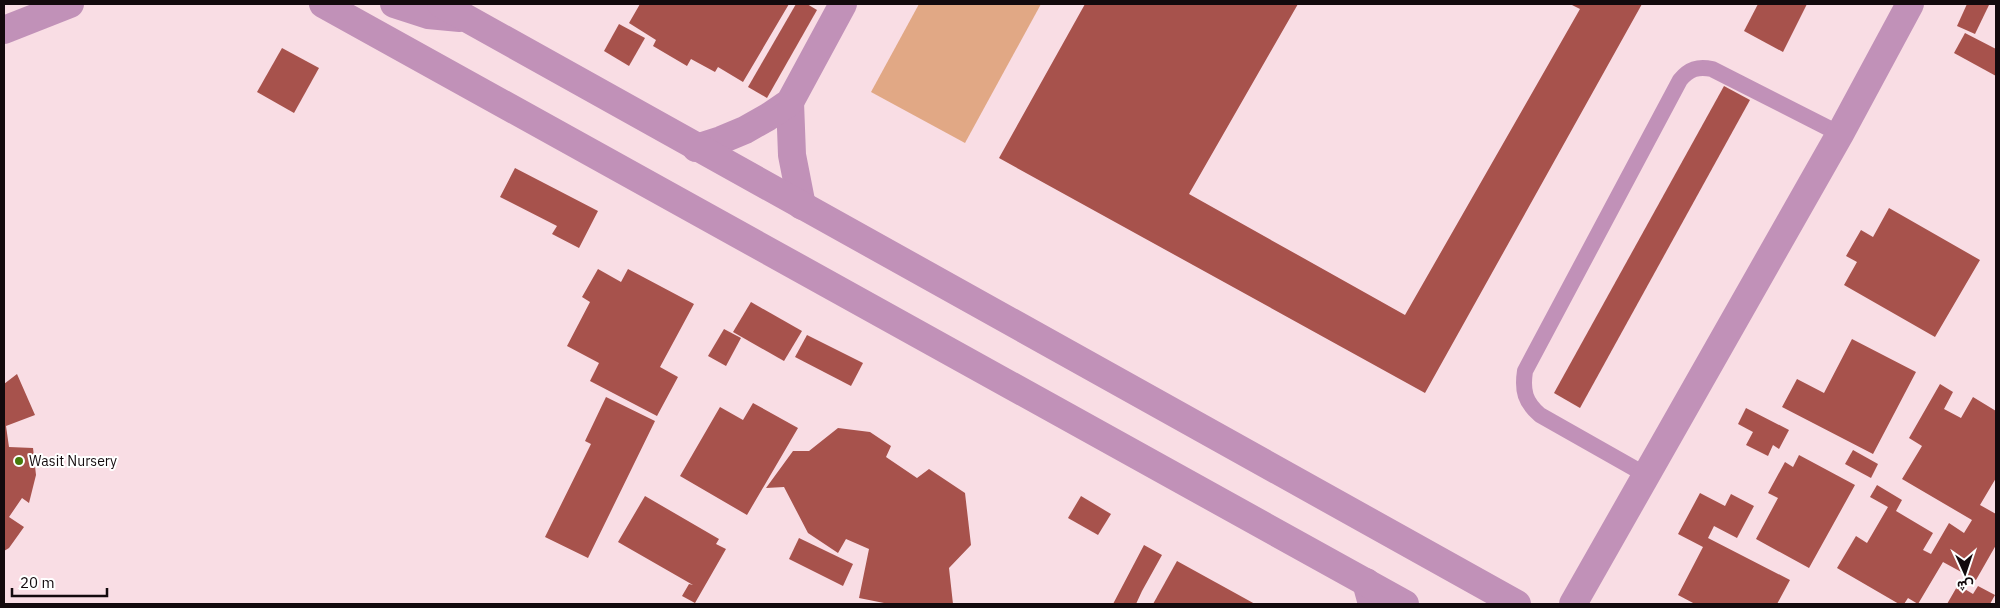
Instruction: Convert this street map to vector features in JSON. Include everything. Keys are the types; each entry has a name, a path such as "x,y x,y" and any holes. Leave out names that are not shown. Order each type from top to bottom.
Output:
{"street":[{"path":"4,30 70,4"},
{"path":"394,4 428,15 469,19"},
{"path":"440,4 1517,604"},
{"path":"696,148 746,130 790,102 842,4"},
{"path":"1573,604 1840,134 1910,4"},
{"path":"332,6 451,76 1369,593 1405,604"},
{"path":"790,102 792,155 802,206"}],"lane":[{"path":"1646,475 1540,415 1531,407 1525,396 1523,384 1525,371 1680,80 1694,68 1712,69 1840,134"}],"shaded area":[{"path":"919,4 1041,4 965,143 871,92"}],"building":[{"path":"640,4 789,4 743,82 718,67 715,72 691,59 687,66 653,46 656,40 629,23"},
{"path":"796,4 807,4 817,10 767,98 748,87"},
{"path":"1085,4 1298,4 1189,194 1405,315 1580,9 1570,4 1642,4 1425,393 999,158"},
{"path":"1758,4 1807,4 1783,52 1744,31"},
{"path":"1967,4 1989,5 1975,34 1957,26"},
{"path":"619,24 645,38 629,66 604,51"},
{"path":"1965,33 1996,49 1996,76 1954,53"},
{"path":"282,48 319,68 294,113 257,92"},
{"path":"1724,86 1750,100 1580,408 1554,393"},
{"path":"515,168 598,211 579,248 552,234 557,226 500,197"},
{"path":"1889,208 1980,260 1935,337 1844,285 1857,262 1846,256 1861,230 1873,237"},
{"path":"598,269 621,282 628,269 694,304 660,367 678,377 657,416 590,381 599,363 567,346 590,302 582,297"},
{"path":"751,302 802,331 784,361 733,332"},
{"path":"724,329 741,338 726,366 708,356"},
{"path":"807,335 863,363 851,386 795,357"},
{"path":"1852,339 1916,372 1873,454 1782,407 1797,379 1824,393"},
{"name":"Wasit Nursery","path":"17,374 35,415 6,426 9,447 33,448 36,475 29,503 22,498 9,517 24,527 9,548 4,551 4,384"},
{"path":"1940,384 1953,392 1944,409 1961,418 1973,397 1996,411 1996,478 1980,505 1996,514 1996,545 1976,580 1943,562 1918,604 1908,598 1904,604 1899,604 1837,568 1856,536 1867,543 1888,507 1870,497 1877,485 1902,500 1896,511 1933,533 1923,550 1931,554 1949,523 1964,533 1972,520 1902,479 1922,446 1909,438"},
{"path":"606,397 655,421 588,558 545,537 591,444 585,441"},
{"path":"753,403 798,428 747,515 680,476 720,407 743,420"},
{"path":"1746,408 1789,430 1779,449 1773,445 1768,456 1746,445 1753,432 1738,424"},
{"path":"838,428 870,432 891,446 886,457 917,478 929,469 965,493 971,545 949,568 953,604 889,604 859,598 869,549 846,539 838,553 808,533 784,487 766,488 793,451 809,451"},
{"path":"1853,450 1878,464 1871,478 1845,464"},
{"path":"1799,455 1855,485 1809,568 1756,539 1778,498 1768,493 1785,462 1793,467"},
{"path":"1700,493 1725,506 1731,494 1754,506 1737,538 1714,526 1708,538 1790,580 1777,604 1695,604 1678,595 1703,547 1678,534"},
{"path":"645,496 719,539 716,544 726,549 695,603 682,596 689,584 693,585 618,542"},
{"path":"1081,496 1111,514 1098,535 1068,518"},
{"path":"799,538 853,564 843,586 789,559"},
{"path":"1144,545 1162,555 1136,604 1113,604"},
{"path":"1177,561 1255,604 1153,604"},
{"path":"1958,585 1973,594 1978,586 1995,595 1990,604 1947,604"}],"place":[{"name":"Wasit Nursery","path":"19,461"}]}
